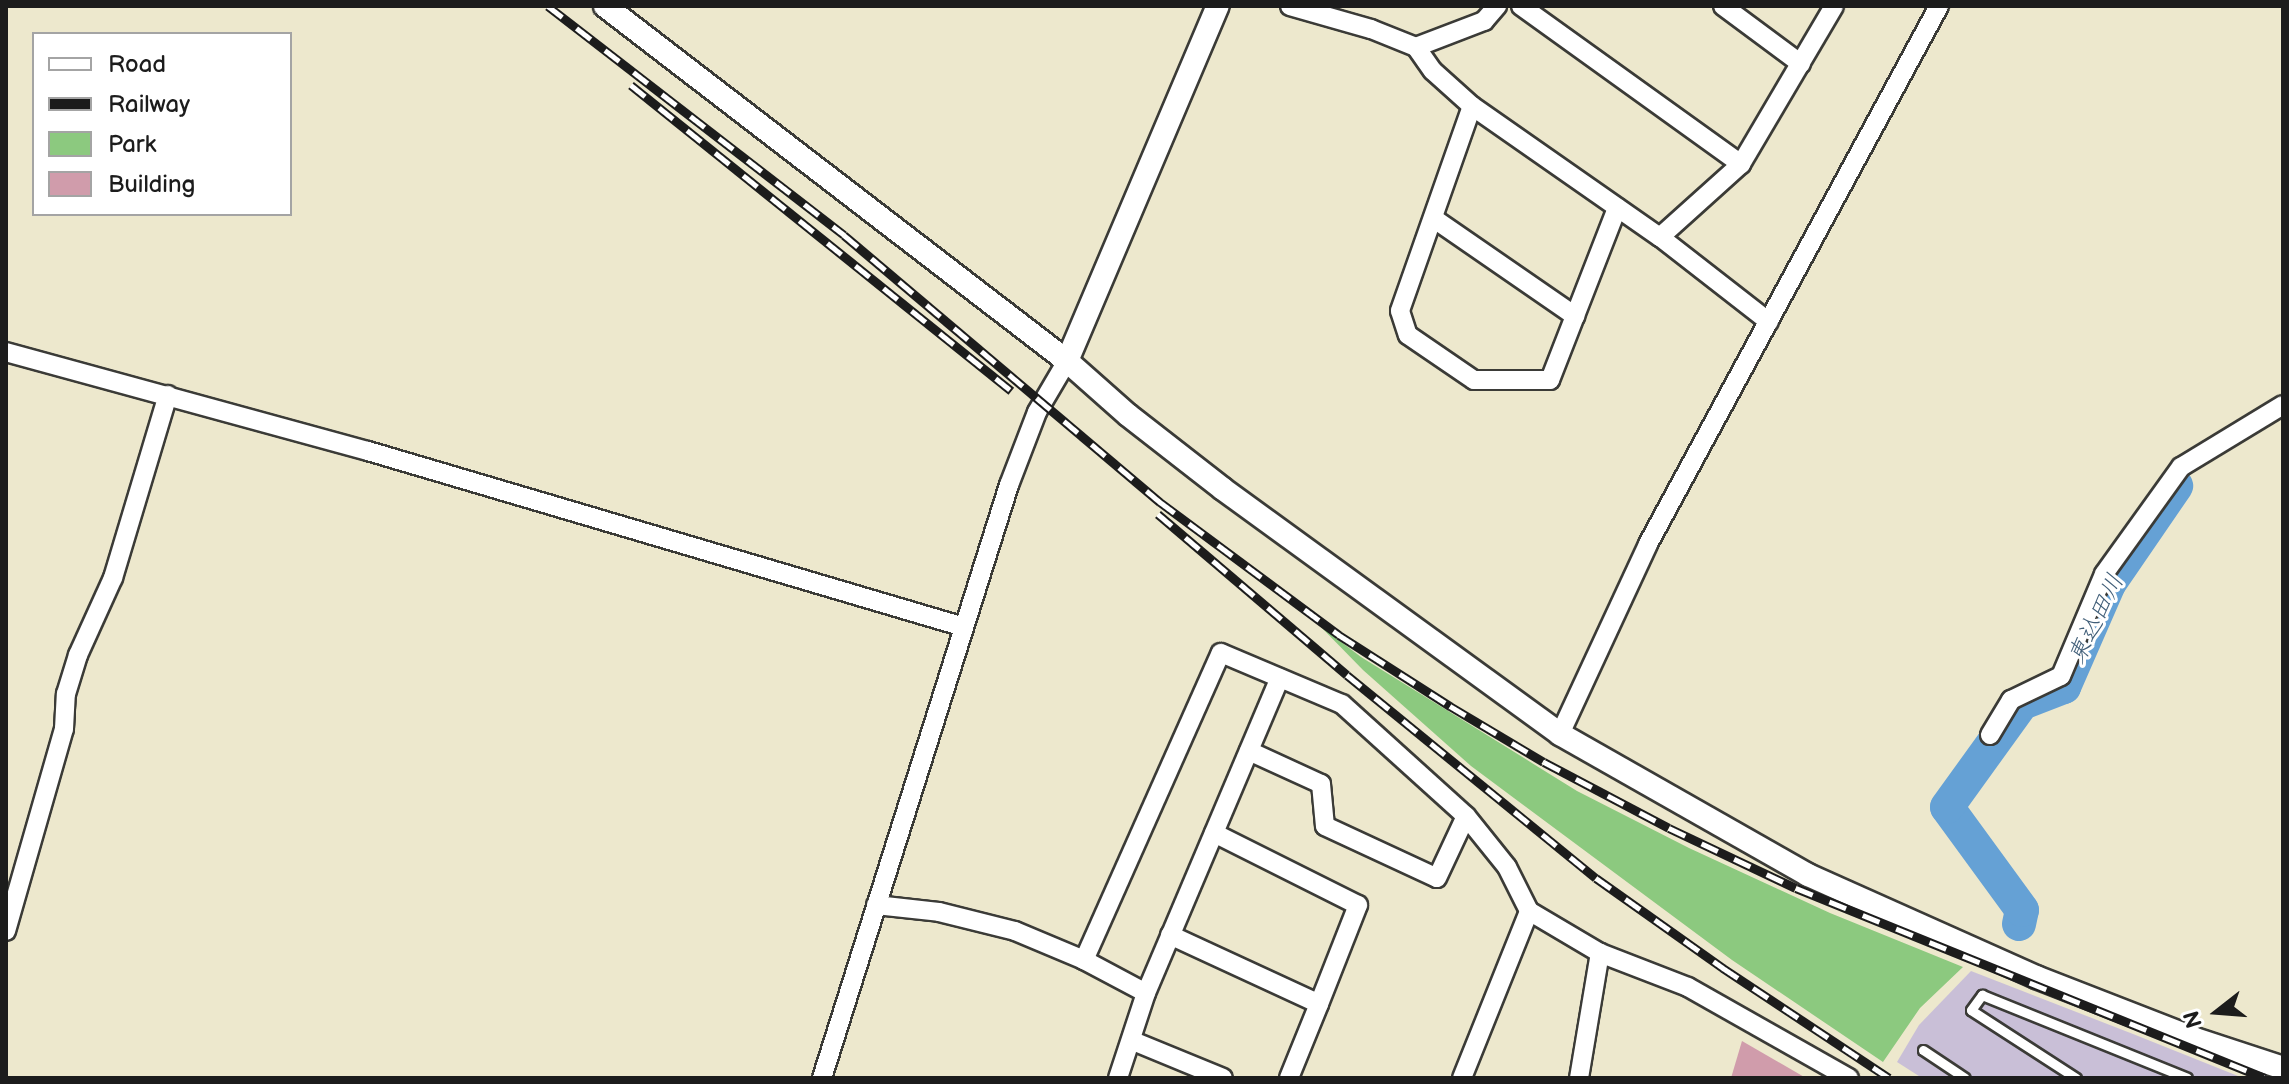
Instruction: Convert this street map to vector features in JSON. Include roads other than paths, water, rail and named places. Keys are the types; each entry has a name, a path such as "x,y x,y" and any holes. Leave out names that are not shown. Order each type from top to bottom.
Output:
{"street":[{"path":"605,6 1067,361 1128,415 1223,489 1560,734 1808,875 2036,977 2195,1039 2283,1068"},
{"path":"822,1078 1022,447 1037,412 1067,361 1218,6"},
{"path":"1290,6 1371,29 1416,47 1433,71 1472,106 1660,237 1769,322"},
{"path":"1416,47 1484,21 1497,6"},
{"path":"1521,6 1741,164"},
{"path":"1723,6 1801,64"},
{"path":"1660,237 1741,164 1834,6"},
{"path":"1560,734 1648,544 1939,6"},
{"path":"1472,106 1400,311 1408,335 1474,380 1550,380 1617,208"},
{"path":"1433,218 1575,316"},
{"path":"6,352 168,395 964,627"},
{"path":"6,931 64,729 66,694 78,655 113,578 168,395"},
{"path":"1990,735 2011,700 2061,676 2104,574 2181,467 2283,405"},
{"path":"1084,960 1221,653 1342,704 1466,816 1507,867 1529,911 1600,953 1688,987 1849,1078"},
{"path":"1118,1078 1133,1041 1146,993 1280,678"},
{"path":"1249,751 1321,784 1325,826 1437,878 1466,816"},
{"path":"1214,833 1358,905 1289,1078"},
{"path":"876,905 939,912 1015,931 1084,960 1146,993"},
{"path":"1462,1078 1529,911"},
{"path":"1170,935 1319,1004"},
{"path":"1579,1078 1600,953"},
{"path":"1133,1041 1223,1078"}],"lane":[{"path":"2076,1078 1971,1010 1982,995 2187,1078"},
{"path":"1923,1050 1965,1078"}],"waterway":[{"name":"東込田川","path":"2019,924 2022,910 1947,807 2022,703 2064,687 2109,584 2176,486"}],"railway":[{"path":"548,6 844,235 1160,502 1339,635 1450,706 1544,762 1669,828 1796,888 2265,1078"},
{"path":"631,85 1011,391"},
{"path":"1158,514 1347,675 1596,878 1723,968 1889,1078"}]}
